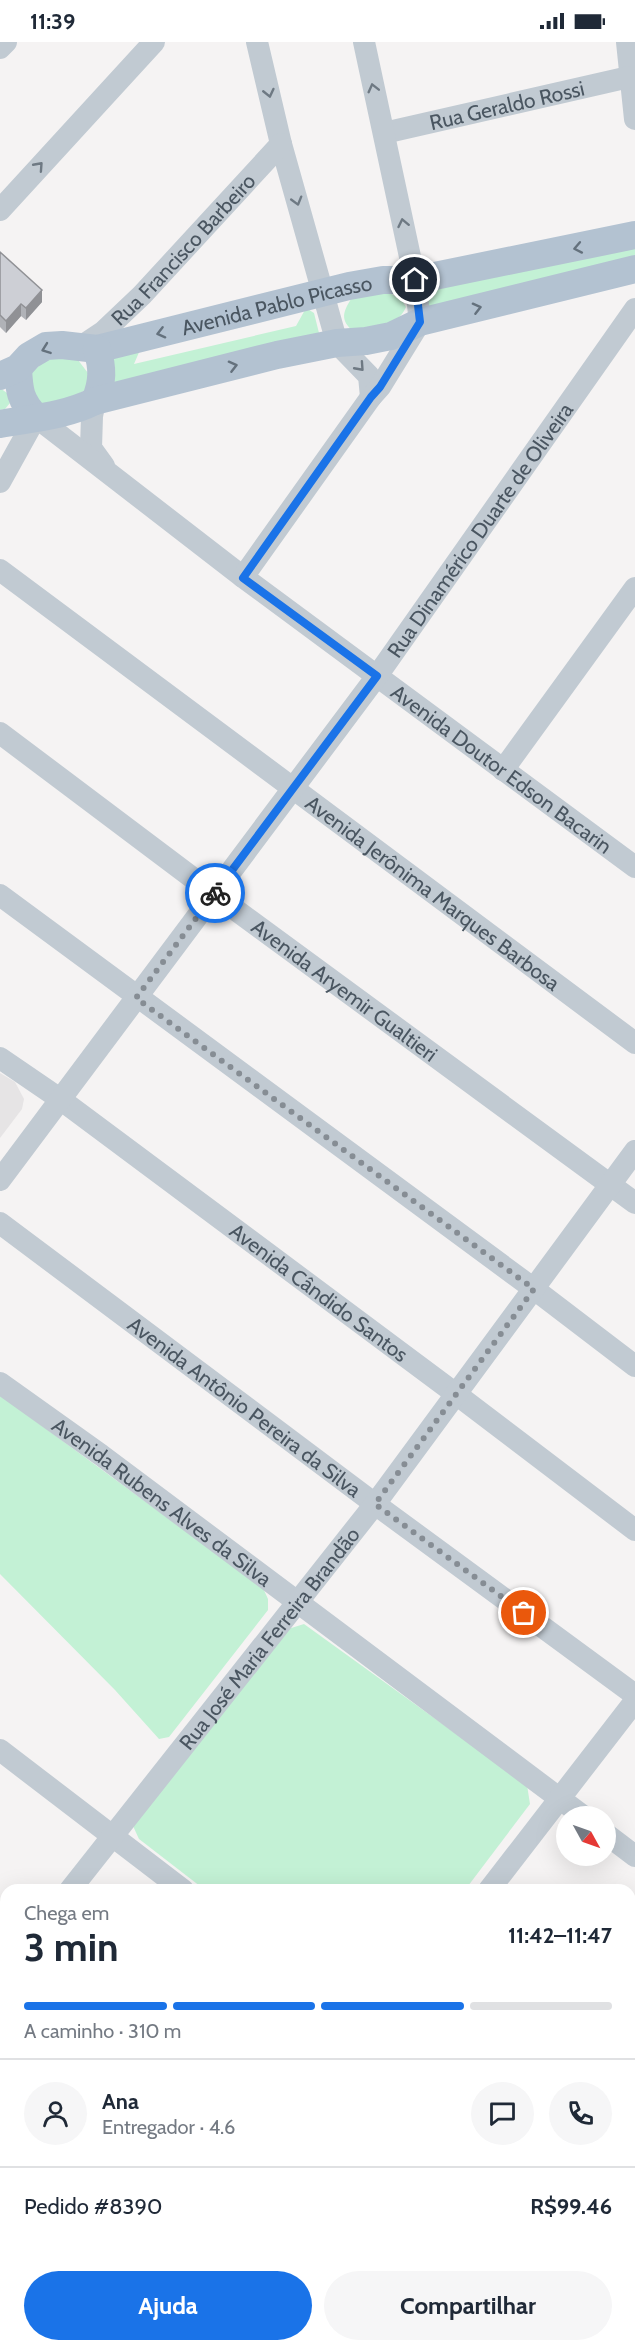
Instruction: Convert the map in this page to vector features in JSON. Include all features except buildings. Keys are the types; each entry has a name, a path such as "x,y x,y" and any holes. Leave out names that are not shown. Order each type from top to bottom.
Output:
{"main road":[{"name":"Avenida Pablo Picasso","path":"9,372 46,346 88,348 322,292 383,280 415,280 635,235"},
{"path":"0,424 60,415 77,410 95,400 277,355 337,343 391,336 420,322 635,269"},
{"path":"88,348 102,365 102,384 95,400"},
{"path":"9,372 19,388 24,405 36,417"}],"street":[{"path":"0,48 6,42"},
{"path":"0,210 154,42"},
{"path":"257,42 281,144 337,343 369,376 371,397"},
{"path":"243,578 380,387 420,322 415,280 364,42"},
{"path":"627,42 635,119"},
{"name":"Rua Geraldo Rossi","path":"384,132 629,77"},
{"name":"Rua Francisco Barbeiro","path":"88,348 142,295 281,144"},
{"name":"Rua Dinamérico Duarte de Oliveira","path":"0,1180 377,676 635,309"},
{"name":"Avenida Doutor Edson Bacarin","path":"95,400 91,448 110,475"},
{"path":"0,482 36,417"},
{"name":"Avenida Doutor Edson Bacarin","path":"36,417 243,578 635,867"},
{"name":"Avenida Jerônima Marques Barbosa","path":"0,570 635,1043"},
{"path":"503,770 635,588"},
{"name":"Avenida Aryemir Gualtieri","path":"0,733 214,894 635,1203"},
{"path":"0,896 534,1289 635,1366"},
{"name":"Avenida Cândido Santos","path":"0,1058 60,1099 635,1530"},
{"name":"Rua José Maria Ferreira Brandão","path":"75,1884 375,1504 635,1151"},
{"name":"Avenida Antônio Pereira da Silva","path":"0,1223 375,1504 635,1695"},
{"name":"Avenida Rubens Alves da Silva","path":"0,1383 101,1455 570,1806"},
{"path":"494,1884 635,1701"},
{"path":"0,1750 175,1884"},
{"path":"616,1842 635,1856"}],"shaded area":[{"path":"0,1073 15,1082 24,1099 22,1109 0,1138"}],"green space":[{"path":"635,246 635,259 424,311 422,289"},
{"path":"389,292 406,307 397,319 391,323 368,329 353,331 349,327 344,316 351,299"},
{"path":"306,308 314,313 320,337 114,383 107,356 140,350 134,364 296,326"},
{"path":"54,353 78,360 91,377 89,388 52,408 36,401 25,378"},
{"path":"0,388 7,393 10,403 5,409 0,410"},
{"path":"0,1395 263,1588 268,1599 268,1610 169,1737 159,1739 115,1690 0,1574"},
{"path":"304,1624 527,1785 530,1804 470,1884 197,1884 139,1839 133,1826 285,1630"}],"way so far":[{"path":"215,893 136,998 534,1289 375,1504 524,1613"}],"route":[{"path":"215,893 377,676 243,578 380,387 420,322 415,280"}]}
